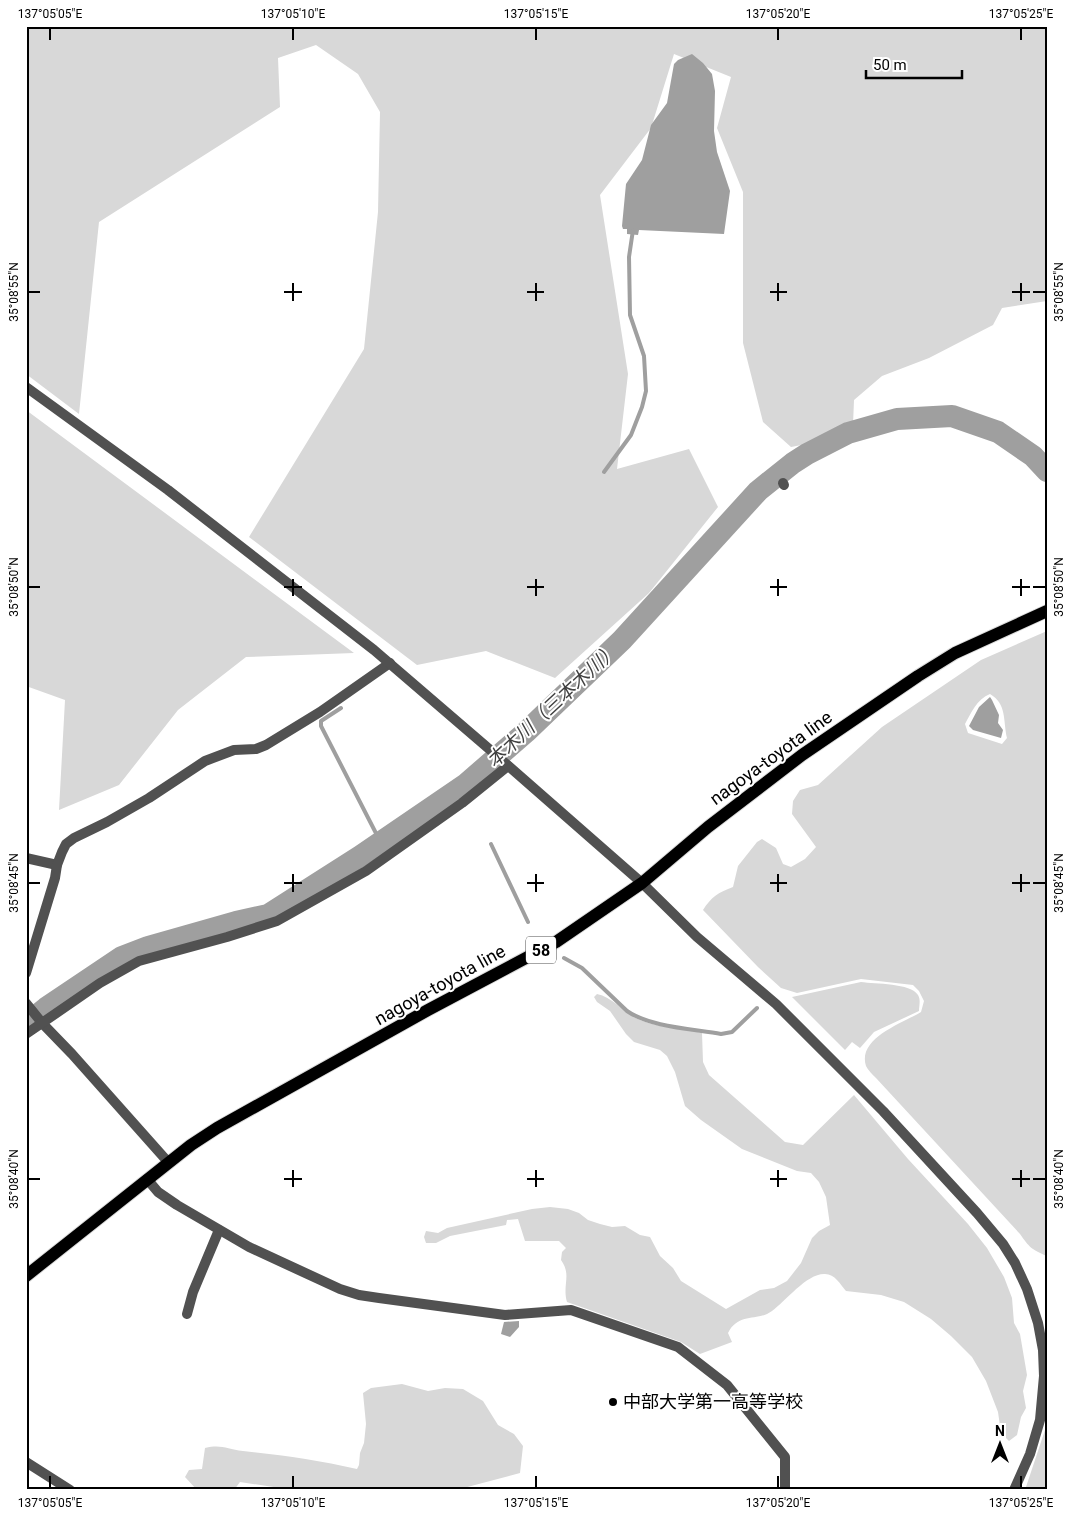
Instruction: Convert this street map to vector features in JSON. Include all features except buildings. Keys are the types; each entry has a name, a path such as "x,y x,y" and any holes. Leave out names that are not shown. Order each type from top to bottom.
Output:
{"main road":[{"name":"nagoya-toyota line","path":"26,1276 146,1179 217,1128 428,1010 556,942 642,884 708,827 802,755 910,681 956,654 1047,611"}],"street":[{"path":"26,387 168,490 390,663 488,748 642,884 697,937 776,1004 821,1047 978,1213 1003,1244 1028,1289 1038,1323 1043,1350 1043,1398 1036,1436 1028,1460 1014,1490"},
{"path":"26,973 55,878 56,865 66,844 149,798 206,761 234,750 256,749 266,745 320,712 390,663"},
{"path":"26,1034 100,983 139,960 227,937 277,920 366,871 462,804 507,765"},
{"path":"26,858 56,865"},
{"path":"27,1004 168,1162"},
{"path":"146,1179 158,1192 218,1230 340,1289 359,1295 505,1315 571,1310 678,1347 727,1385 785,1456 785,1490"},
{"path":"187,1314 218,1230"},
{"path":"26,1462 70,1490"}],"shaded area":[{"path":"26,26 1047,26 1047,301 1002,308 993,325 929,358 882,376 854,400 853,425 812,443 791,447 763,422 743,343 743,192 717,128 731,77 674,54 651,128 600,195 628,374 617,469 689,449 718,507 649,593 555,678 486,651 417,665 249,537 364,349 378,212 380,112 358,74 316,45 278,58 280,107 99,222 79,414 26,374"},
{"path":"692,54 712,74 715,91 714,131 717,152 730,191 724,234 639,230 638,235 627,234 627,229 623,229 622,226 626,184 642,160 651,125 667,103 674,64 678,60"},
{"path":"26,410 354,653 246,657 178,710 119,785 59,810 65,700 26,686"},
{"path":"1047,631 1047,1256 1034,1250 1029,1245 866,1066 865,1056 868,1047 875,1040 883,1033 921,1012 924,1001 919,991 913,985 861,979 797,993 781,988 703,910 716,896 733,887 738,866 757,842 762,839 776,848 783,864 791,867 805,859 816,847 792,814 793,801 800,790 818,785 882,727 981,660","holes":["990,694 1002,708 1007,738 1002,744 968,733 965,724 981,699"]},
{"path":"990,697 999,715 998,723 1003,730 1001,738 973,730 969,726 979,707"},
{"path":"861,982 901,986 914,991 919,999 919,1011 874,1032 860,1048 852,1042 845,1050 792,997"},
{"path":"597,994 608,998 640,1020 702,1033 703,1062 709,1075 785,1142 803,1145 854,1095 908,1159 968,1224 987,1248 1004,1277 1012,1298 1014,1323 1020,1334 1027,1375 1023,1391 1026,1408 1021,1417 1017,1435 1009,1441 1001,1433 998,1412 986,1381 972,1357 951,1336 931,1319 904,1302 881,1295 846,1291 829,1274 811,1278 772,1311 737,1322 728,1333 732,1342 700,1354 681,1342 567,1302 566,1270 561,1260 562,1252 566,1248 559,1241 525,1241 518,1219 507,1220 506,1225 450,1236 436,1243 426,1243 424,1237 426,1231 438,1233 447,1228 532,1209 550,1207 568,1209 579,1213 588,1220 612,1227 625,1226 640,1235 650,1237 660,1256 673,1268 681,1281 726,1309 760,1290 774,1288 787,1281 801,1263 812,1238 819,1231 830,1225 826,1197 819,1182 811,1173 797,1171 742,1149 701,1120 685,1106 675,1072 667,1056 660,1050 634,1042 610,1011 597,1002 594,997"},
{"path":"519,1321 519,1327 510,1337 501,1334 504,1322"},
{"path":"402,1384 428,1391 445,1388 463,1389 483,1401 498,1425 514,1434 523,1446 520,1473 456,1490 293,1490 240,1482 234,1490 197,1490 185,1477 189,1470 202,1469 205,1448 215,1446 300,1458 357,1469 364,1443 366,1424 363,1393 371,1388"},
{"path":"1047,1424 1047,1490 1025,1490"}],"waterway":[{"path":"604,472 631,435 646,391 644,356 630,315 629,257 633,230"},
{"name":"本木川（三本木川）","path":"26,1024 46,1008 122,957 148,947 268,915 359,857 466,784 526,732 622,640 758,491 807,454 848,433 897,419 952,416 998,432 1033,456 1047,471"},
{"path":"341,708 321,721 321,726 381,843"},
{"path":"491,844 528,922"},
{"path":"564,958 582,968 627,1011 647,1021 721,1034 732,1032 757,1008"}],"place":[{"name":"中部大学第一高等学校","path":"613,1402"}]}
